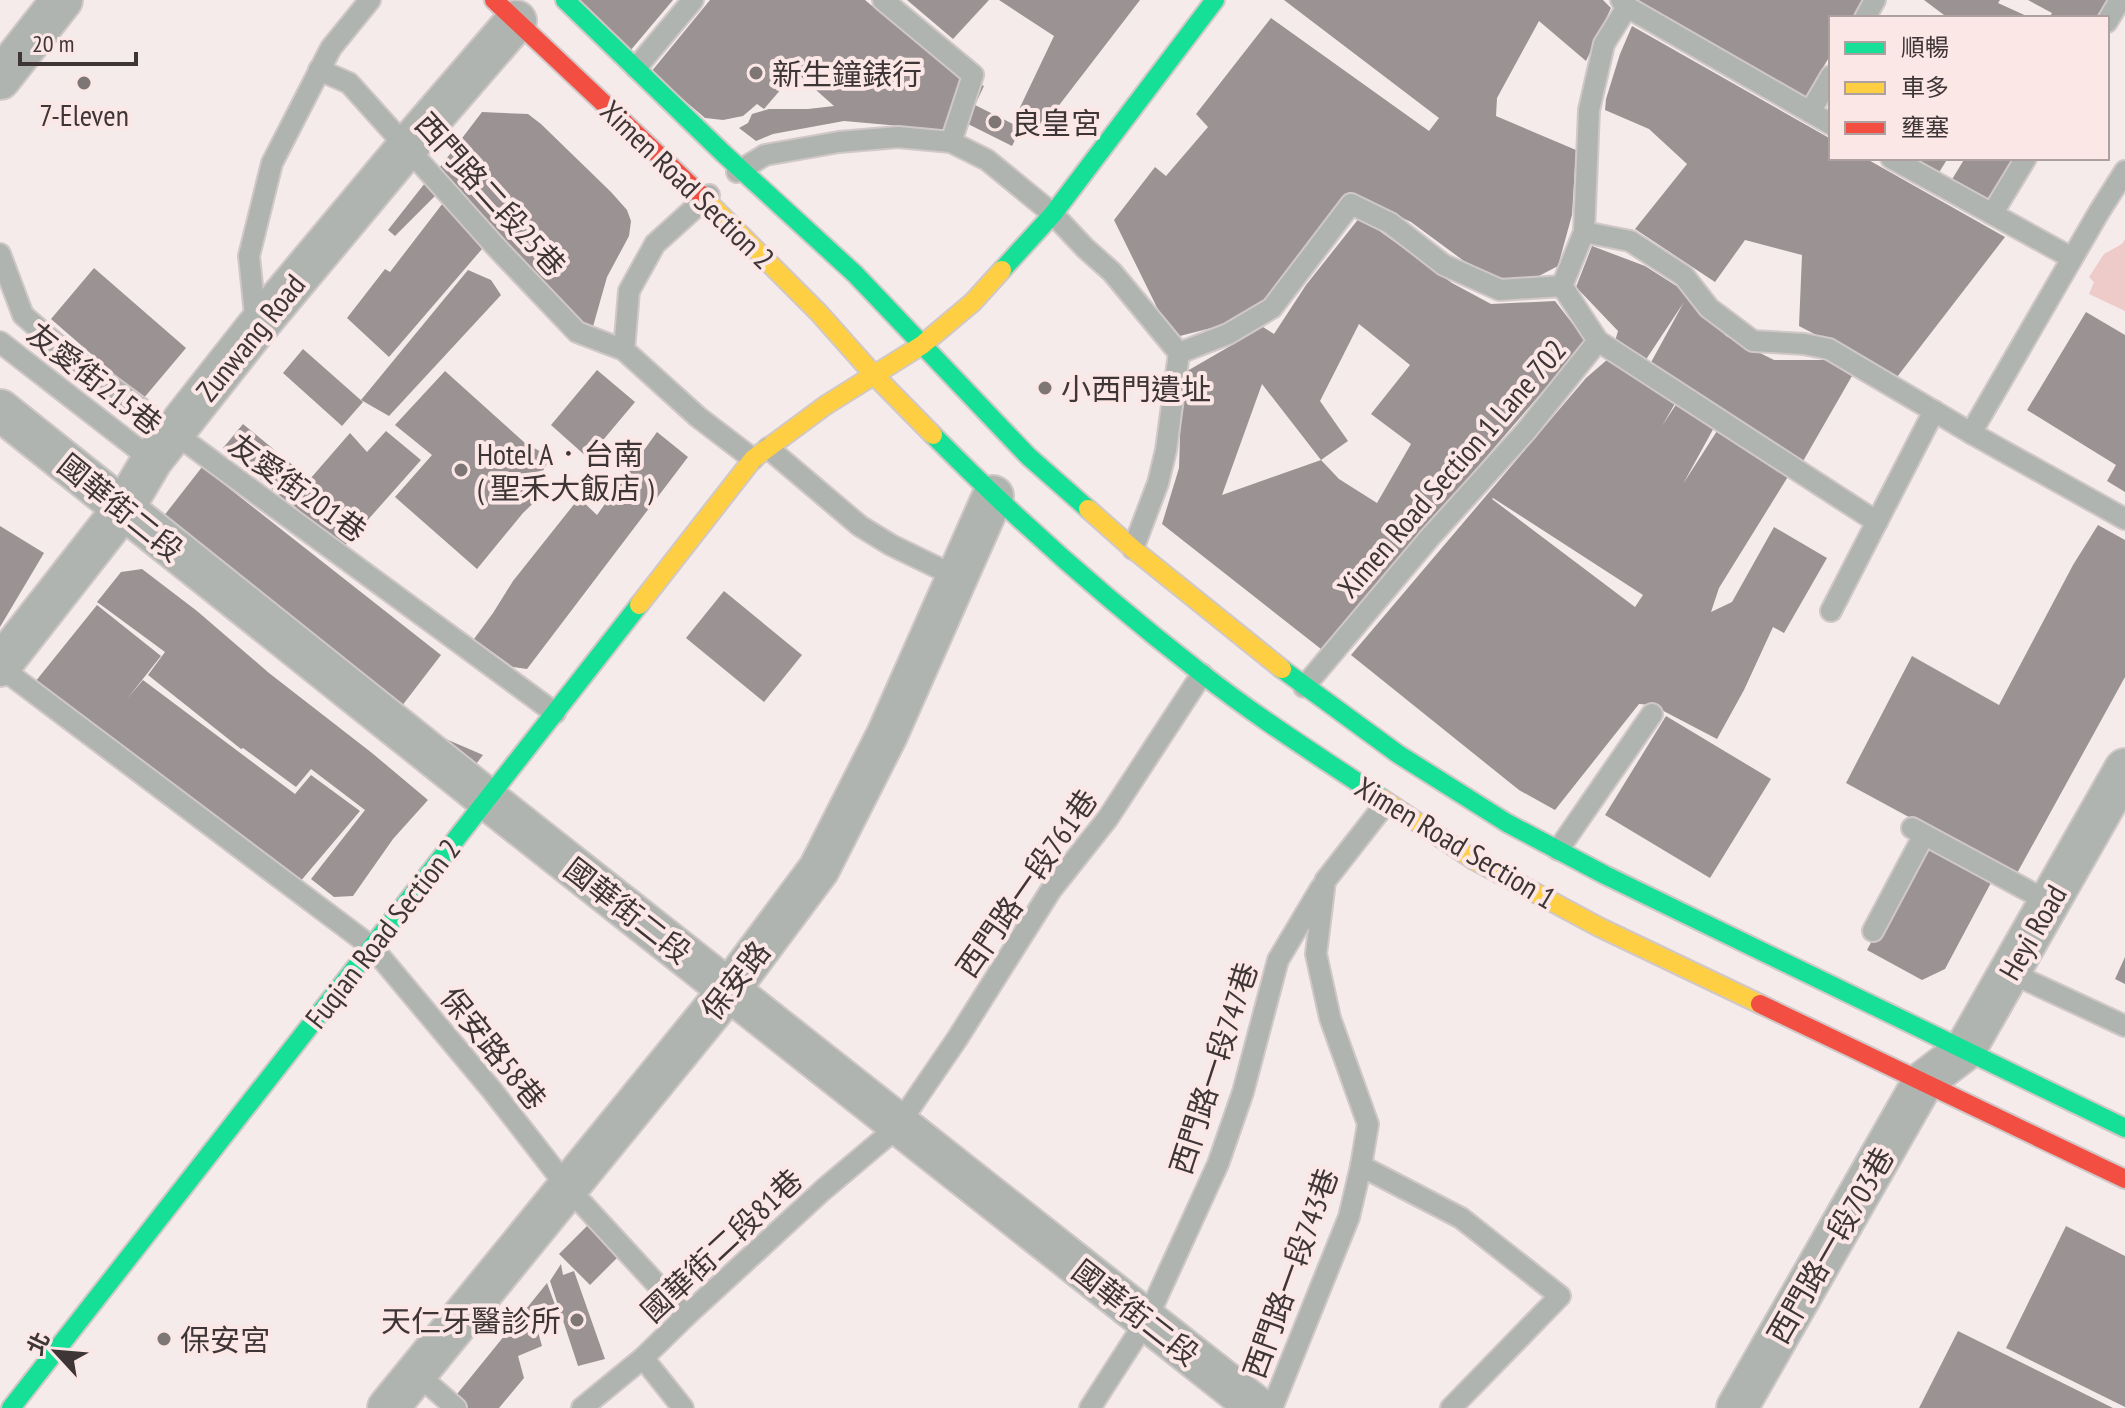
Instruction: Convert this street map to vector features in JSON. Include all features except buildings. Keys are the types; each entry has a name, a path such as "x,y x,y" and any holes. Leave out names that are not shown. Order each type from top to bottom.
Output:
{"street":[{"path":"0,79 62,0"},
{"name":"Ximen Road Section 2","path":"565,0 855,274 922,345"},
{"name":"Fuqian Road Section 2","path":"11,1408 761,453 826,405 922,345 973,302 1053,214 1215,0"},
{"name":"Ximen Road Section 2","path":"505,10 704,198 819,313 874,375"},
{"name":"Zunwang Road","path":"0,667 123,509 163,446 256,328 408,146 505,10"},
{"name":"Ximen Road Section 1","path":"922,345 1028,456 1133,549 1304,687 1398,754 1507,823 1605,875 2125,1128"},
{"name":"Ximen Road Section 1","path":"874,375 993,496 1202,674 1270,724 1474,860 1599,927 2125,1179"},
{"name":"國華街二段","path":"0,410 1258,1408"},
{"name":"保安路","path":"388,1408 729,990 819,869 887,735 993,496"},
{"name":"Heyi Road","path":"1923,1082 1965,1050 2125,769"},
{"name":"西門路一段703巷","path":"1737,1408 1923,1082"},
{"path":"0,1400 11,1408"}],"lane":[{"path":"256,328 249,256 272,163 331,48 370,0"},
{"path":"636,68 693,0"},
{"path":"883,0 973,75 951,142"},
{"path":"2109,19 2120,0"},
{"path":"1179,353 1228,334 1272,308 1351,204 1390,223 1444,265 1500,290 1562,286 1584,232 1589,110 1604,44 1624,4 1829,123"},
{"name":"西門路二段25巷","path":"319,70 349,83 577,332 624,350"},
{"path":"1810,112 1829,79"},
{"path":"957,577 860,526 761,453 698,417 624,350 629,291 655,244 704,198 765,155 839,142 898,137 951,142 987,160 1053,214 1112,272 1179,353 1166,450 1158,483 1133,549"},
{"path":"1895,160 2072,258"},
{"path":"1992,214 2025,160"},
{"path":"1971,433 2125,171"},
{"path":"1584,232 1630,241 1684,276 1709,308 1753,341 1829,349 2125,519"},
{"name":"友愛街201巷","path":"0,254 23,315 163,446 555,713"},
{"name":"Ximen Road Section 1 Lane 702","path":"1304,687 1431,536 1526,431 1598,341 1562,286"},
{"path":"1598,341 1877,522"},
{"name":"友愛街215巷","path":"0,342 163,446"},
{"path":"1831,611 1934,411"},
{"name":"保安路58巷","path":"0,667 372,947 491,1089 569,1189 686,1316"},
{"name":"西門路一段761巷","path":"900,1125 1051,890 1108,818 1202,674"},
{"path":"1558,850 1652,714"},
{"path":"1325,881 1386,803"},
{"path":"1873,931 1918,832 2049,902"},
{"name":"西門路一段743巷","path":"1272,1408 1349,1217 1368,1124 1330,1018 1316,954 1325,881"},
{"name":"西門路一段747巷","path":"1090,1408 1146,1321 1218,1164 1243,1092 1278,960 1325,881"},
{"path":"2009,972 2125,1026"},
{"name":"國華街二段81巷","path":"582,1408 643,1358 823,1190 900,1125"},
{"path":"1361,1166 1461,1218 1560,1296 1451,1408"},
{"path":"643,1358 683,1408"},
{"path":"416,1373 456,1408"}],"shaded area":[{"path":"2125,239 2125,311 2089,294 2094,282 2089,277 2104,254"}],"traffic: fast":[{"path":"565,0 724,154 855,274 1028,456 1088,509"},
{"path":"1002,270 1053,214 1215,0"},
{"path":"933,435 997,498 1131,617 1245,706 1381,798"},
{"path":"11,1408 639,605"},
{"path":"1282,669 1398,754 1507,823 1605,875 2125,1128"}],"traffic: slow":[{"path":"701,195 819,313 933,435"},
{"path":"639,605 753,459 826,405 922,345 973,302 1002,270"},
{"path":"1088,509 1282,669"},
{"path":"1381,798 1474,860 1599,927 1760,1004"}],"traffic: jam":[{"path":"494,0 701,195"},
{"path":"1760,1004 2125,1179"}],"place":[{"name":"新生鐘錶行","path":"756,73"},
{"name":"7-Eleven","path":"84,83"},
{"name":"良皇宮","path":"995,122"},
{"name":"小西門遺址","path":"1045,388"},
{"name":"Hotel A．台南 ( 聖禾大飯店 )","path":"461,470"},
{"name":"天仁牙醫診所","path":"577,1320"},
{"name":"保安宮","path":"164,1339"}]}
